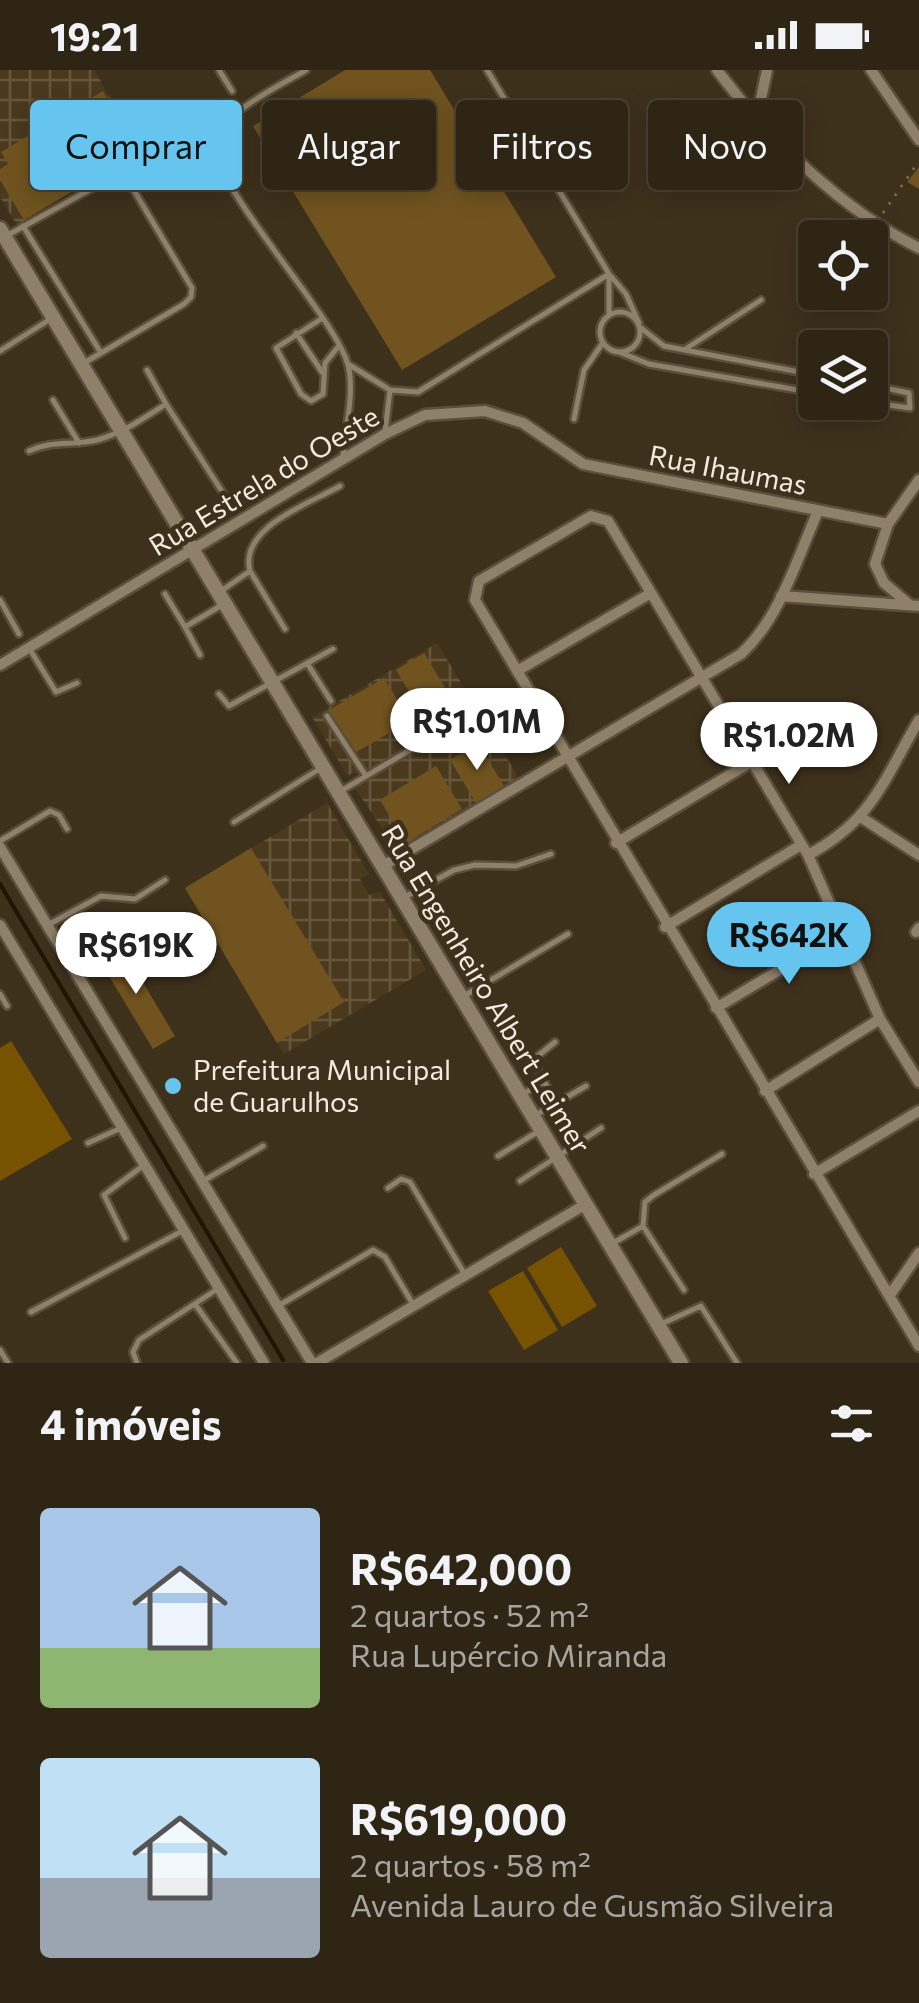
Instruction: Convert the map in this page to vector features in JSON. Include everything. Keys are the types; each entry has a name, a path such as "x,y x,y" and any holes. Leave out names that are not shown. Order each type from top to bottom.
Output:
{"street":[{"path":"717,70 743,100"},
{"path":"761,100 767,70"},
{"path":"871,70 919,140"},
{"path":"803,158 873,220"},
{"path":"888,230 919,248"},
{"name":"Rua Engenheiro Albert Leimer","path":"2,233 681,1363"},
{"name":"Rua Estrela do Oeste","path":"0,665 385,434 425,415 485,411 523,423 562,452"},
{"name":"Rua Ihaumas","path":"562,452 590,466 888,524"},
{"path":"915,606 876,572 888,524 919,480"},
{"path":"383,866 702,679 748,647 781,596 818,510"},
{"path":"919,1082 880,1019 804,850 608,521 591,516 480,581 475,600 565,759 919,1346"},
{"path":"518,671 652,593"},
{"path":"781,596 915,606"},
{"path":"666,927 804,850 840,838 862,818 919,720"},
{"path":"616,843 751,762"},
{"path":"862,818 919,854"},
{"path":"0,844 314,1363 586,1204"},
{"path":"0,925 264,1363"},
{"path":"716,1008 843,932"},
{"path":"765,1091 880,1019"},
{"path":"814,1174 919,1110"},
{"path":"890,1295 919,1253"}],"lane":[{"path":"219,70 232,91"},
{"path":"306,70 244,107 220,129 216,150 233,186 348,364 390,390 418,392 609,274"},
{"path":"487,70 609,274 626,294 640,326 631,349 620,352"},
{"path":"2,233 23,226 106,178 118,174 126,177 192,288 191,297 81,364"},
{"path":"23,226 101,353"},
{"path":"574,419 584,370 603,343 600,328 609,314 609,274"},
{"path":"44,303 64,292"},
{"path":"684,350 761,300"},
{"path":"609,314 620,311 664,346 798,372"},
{"path":"0,351 53,318"},
{"path":"296,333 322,373 323,394 311,402 302,394 276,348 296,333 320,320"},
{"path":"603,343 649,364 798,390"},
{"path":"322,373 338,347"},
{"path":"342,460 348,364"},
{"path":"147,370 230,504"},
{"path":"888,389 909,393 910,408 888,405"},
{"path":"385,434 390,390"},
{"path":"54,400 80,443"},
{"path":"29,451 49,441 80,443 122,432 166,404"},
{"path":"285,629 250,570 247,556 256,538 340,486"},
{"path":"185,626 250,570"},
{"path":"165,594 200,656"},
{"path":"0,600 19,634"},
{"path":"29,648 56,692 77,683"},
{"path":"218,694 229,706 333,650"},
{"path":"308,663 331,701"},
{"path":"327,716 366,776"},
{"path":"338,792 464,718"},
{"path":"234,822 323,767"},
{"path":"0,844 50,811 58,815 67,829"},
{"path":"402,899 454,870 475,864 516,866 552,854"},
{"path":"48,926 101,896 135,899 164,880"},
{"path":"462,998 568,934"},
{"path":"0,994 7,1006"},
{"path":"555,1042 533,1060 556,1104"},
{"path":"520,1095 543,1082"},
{"path":"498,1156 556,1104 586,1086"},
{"path":"88,1144 121,1128"},
{"path":"520,1181 601,1128"},
{"path":"203,1182 263,1146"},
{"path":"684,1290 643,1226 645,1202 722,1154"},
{"path":"125,1238 104,1196 144,1165"},
{"path":"388,1188 402,1179 410,1182 465,1275"},
{"path":"610,1244 643,1226"},
{"path":"32,1312 184,1230"},
{"path":"278,1306 373,1250 384,1257 414,1306"},
{"path":"137,1363 133,1352 139,1340 219,1288"},
{"path":"195,1304 237,1363"},
{"path":"659,1326 701,1306 737,1363"},
{"path":"0,1350 8,1363"}],"path":[{"path":"878,220 919,161"}],"shaded area":[{"path":"0,70 94,70 112,100 30,100 30,190 74,190 17,225 0,197"},
{"path":"437,643 519,778 407,847 395,848 355,788 363,782 358,773 347,775 312,717"},
{"path":"327,803 369,874 360,879 369,895 380,892 426,970 284,1054 185,888"},
{"path":"11,1041 72,1139 0,1181 0,1048"},
{"path":"561,1247 597,1306 562,1327 527,1268"},
{"path":"523,1271 558,1330 524,1350 488,1291"}],"building":[{"path":"345,70 430,70 456,113 456,190 503,190 556,277 402,370 292,190 436,190 436,100 296,100"},
{"path":"103,91 109,100 88,100"},
{"path":"262,121 262,141 253,126"},
{"path":"30,135 30,190 74,190 24,220 0,180 0,169 8,164 1,152"},
{"path":"919,167 919,189 907,182"},
{"path":"424,653 450,696 422,713 396,670"},
{"path":"384,678 410,721 353,754 327,711"},
{"path":"478,743 504,786 476,803 450,760"},
{"path":"436,766 462,809 406,843 380,800"},
{"path":"251,848 344,1002 277,1043 185,888"},
{"path":"120,944 175,1036 153,1049 98,958"}],"waterway":[{"path":"0,884 283,1360"}],"place":[{"name":"Prefeitura Municipal de Guarulhos","path":"173,1086"}]}
